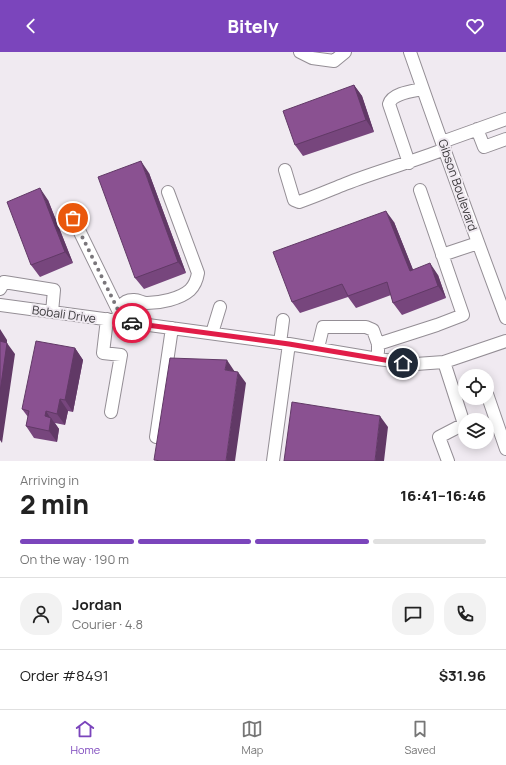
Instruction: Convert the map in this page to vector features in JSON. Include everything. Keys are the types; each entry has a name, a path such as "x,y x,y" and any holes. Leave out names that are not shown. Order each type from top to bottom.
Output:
{"street":[{"path":"300,52 312,58 334,61 345,52"},
{"name":"Gibson Boulevard","path":"410,52 444,145 459,193 506,318"},
{"path":"409,163 389,104 390,100 394,97 423,88"},
{"path":"285,170 294,200 299,202 345,184 409,163 478,129 506,119"},
{"path":"478,129 484,147 506,139"},
{"path":"378,344 437,325 462,315 420,190"},
{"path":"111,412 121,355 102,353 114,317 121,306 134,300 145,303 161,302 181,296 191,290 196,281 198,273 168,192"},
{"path":"73,218 114,317"},
{"path":"442,255 478,243"},
{"path":"0,289 4,282 54,290 52,312"},
{"name":"Bobali Drive","path":"0,305 52,312 114,317 172,328 285,343 416,364 444,362 506,341"},
{"path":"212,333 220,307"},
{"path":"273,461 285,343 283,320"},
{"path":"318,348 323,327 366,327 373,330 378,344 378,359"},
{"path":"156,437 172,328"},
{"path":"444,362 458,392"},
{"path":"448,461 439,437 464,424 462,405"},
{"path":"491,405 506,449"}],"building":[{"path":"354,85 366,120 295,145 283,111"},
{"path":"141,161 178,262 135,278 98,177"},
{"path":"40,188 65,252 31,265 7,202"},
{"path":"386,211 410,271 430,263 438,286 393,303 387,282 348,296 342,284 292,302 273,252"},
{"path":"0,341 7,343 0,392"},
{"path":"36,341 75,348 65,400 60,399 57,414 46,411 45,416 51,418 49,431 26,426 29,411 22,409"},
{"path":"170,358 227,360 225,370 238,372 226,461 154,460"},
{"path":"292,402 380,416 375,461 284,461"}],"way so far":[{"path":"73,218 118,310 118,321 132,323"}],"route":[{"path":"132,323 318,348 403,363"}]}
